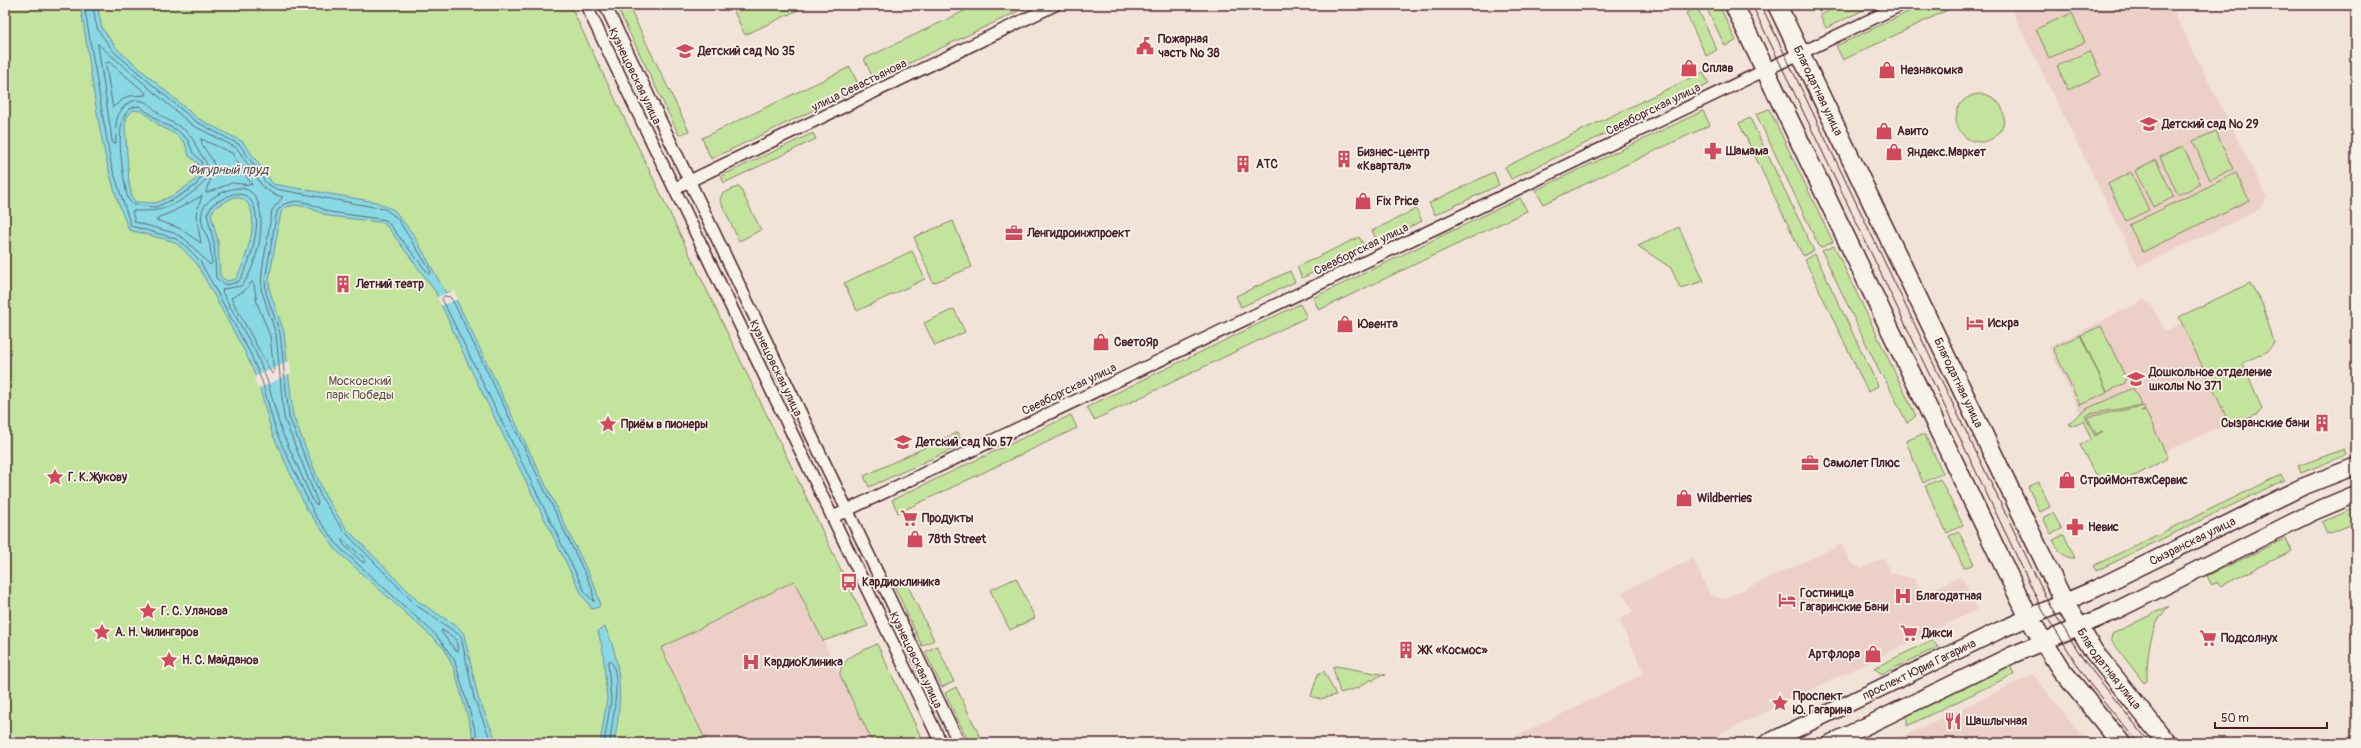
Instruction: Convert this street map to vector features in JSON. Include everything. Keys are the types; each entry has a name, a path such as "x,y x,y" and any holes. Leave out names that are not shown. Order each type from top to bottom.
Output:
{"main road":[{"path":"1734,5 2042,643 2120,743"},
{"name":"Благодатная улица","path":"1777,5 2064,602 2078,628 2098,657 2167,743"}],"street":[{"name":"Кузнецовская улица","path":"586,5 941,743"},
{"name":"Кузнецовская улица","path":"605,5 959,743"},
{"name":"улица Севастьянова","path":"675,188 1055,5"},
{"name":"Свеаборгская улица","path":"833,517 1901,5"},
{"name":"Сызранская улица","path":"2029,618 2095,589 2302,487 2356,466"},
{"path":"1832,743 2042,643 2078,628 2192,574 2313,512 2356,494"},
{"name":"проспект Юрия Гагарина","path":"1767,743 2029,618"}],"shaded area":[{"name":"Детский сад № 29","path":"2009,5 2170,5 2267,197 2259,210 2138,267"},
{"name":"Дошкольное отделение школы № 371","path":"2144,300 2151,304 2165,331 2182,323 2228,423 2110,477 2049,347"},
{"path":"1842,544 1850,562 1861,568 1884,558 1890,573 1915,579 1922,594 1957,578 1963,579 1978,609 1702,743 1503,743 1644,673 1619,619 1633,612 1622,592 1693,558 1710,595 1723,599"},
{"name":"КардиоКлиника","path":"794,581 873,743 707,743 661,648"},
{"path":"2033,674 2088,743 1889,743"}],"green space":[{"name":"Московский парк Победы","path":"5,5 570,5 868,626 823,641 794,581 661,648 707,743 5,743"},
{"path":"616,5 628,5 689,131 679,135"},
{"path":"731,5 798,5 800,9 745,35"},
{"path":"977,5 1031,5 874,80 864,59"},
{"path":"1705,5 1719,5 1736,41 1725,46"},
{"path":"1842,5 1874,5 1826,28 1820,15"},
{"path":"1923,5 1958,5 1843,60 1836,46"},
{"path":"1697,7 1717,50 1706,56 1686,13"},
{"path":"2072,13 2085,42 2049,58 2036,29"},
{"path":"2090,51 2101,75 2068,90 2057,66"},
{"path":"850,67 860,88 711,159 702,138"},
{"path":"1703,72 1709,84 1511,179 1505,167"},
{"path":"1980,94 1989,96 1997,101 2002,109 2004,118 2002,127 1997,135 1989,140 1980,142 1971,140 1963,135 1958,127 1956,118 1958,109 1963,101 1971,96"},
{"path":"1769,109 1833,242 1820,248 1756,114"},
{"path":"1703,111 1710,125 1543,204 1536,190"},
{"path":"1750,118 1814,251 1803,256 1739,123"},
{"path":"2216,131 2233,169 2210,180 2193,141"},
{"path":"813,133 816,139 724,183 721,176"},
{"path":"2183,146 2201,184 2178,195 2160,157"},
{"path":"2156,160 2174,197 2153,207 2135,171"},
{"path":"1494,172 1499,185 1435,215 1429,203"},
{"path":"2131,172 2149,210 2126,221 2108,184"},
{"path":"2236,173 2249,200 2143,252 2129,225"},
{"path":"739,186 761,230 739,241 720,200 722,194"},
{"path":"1520,198 1527,211 1319,310 1313,298"},
{"path":"1416,209 1422,221 1378,242 1372,231"},
{"path":"953,221 972,267 933,283 914,237"},
{"path":"1679,227 1704,281 1680,288 1671,268 1638,246"},
{"path":"1359,237 1365,248 1302,278 1297,267"},
{"path":"1834,246 1916,416 1907,423 1885,379 1881,375 1822,251"},
{"path":"912,251 925,279 857,311 844,283"},
{"path":"1815,254 1878,386 1868,392 1805,260"},
{"path":"1290,271 1295,282 1241,307 1236,296"},
{"path":"2250,283 2262,303 2274,343 2268,351 2243,363 2262,409 2258,414 2231,427 2179,317"},
{"path":"1300,304 1307,317 1094,420 1087,407"},
{"path":"954,309 965,332 935,346 924,323"},
{"path":"2101,326 2126,378 2125,383 2107,392 2081,335"},
{"path":"2080,335 2107,392 2080,405 2053,348"},
{"path":"2133,388 2142,405 2089,414 2085,416 2095,436 2103,431 2096,434 2087,417 2144,406 2145,409 2141,411 2145,410 2168,458 2132,477 2123,480 2105,480 2094,472 2080,445 2091,439 2083,421 2071,426 2069,423 2084,410"},
{"path":"1071,415 1077,428 898,513 892,500"},
{"path":"958,432 962,445 869,487 864,476"},
{"path":"1920,435 1925,435 1943,473 1923,483 1906,441"},
{"path":"2344,449 2346,455 2301,473 2298,466"},
{"path":"2281,475 2284,480 2096,571 2093,566"},
{"path":"1940,479 1963,525 1947,533 1925,486"},
{"path":"2039,482 2050,507 2040,512 2028,487"},
{"path":"2356,508 2356,523 2327,534 2322,522"},
{"path":"2053,513 2062,529 2051,534 2043,518"},
{"path":"1959,532 1974,564 1964,568 1949,536"},
{"path":"2064,535 2075,558 2064,555 2053,540"},
{"path":"2286,538 2292,551 2221,586 2217,582 2212,585 2207,576"},
{"path":"904,578 934,640 922,646 893,583"},
{"path":"1016,578 1035,618 1010,630 990,590"},
{"path":"2169,606 2158,622 2151,640 2147,679 2144,683 2111,640 2112,634"},
{"path":"1932,640 1938,647 1882,674 1874,668"},
{"path":"877,644 924,743 873,743 840,675 841,669 848,659 853,655"},
{"path":"937,646 954,682 942,687 925,652"},
{"path":"1336,666 1386,675 1379,676 1372,681 1371,679 1358,688 1340,693 1333,667"},
{"path":"2010,666 2014,674 1907,726 1907,715"},
{"path":"1324,671 1336,695 1320,699 1311,696 1318,674"},
{"path":"956,687 983,743 969,743 945,693"}],"water":[{"name":"Фигурный пруд","path":"80,5 97,5 102,28 117,49 197,118 243,142 273,184 376,202 394,210 413,234 446,293 452,291 595,587 600,603 599,607 592,609 582,595 469,366 435,291 393,234 384,223 329,216 307,207 295,205 286,207 281,212 269,280 270,292 284,332 293,416 325,496 346,528 419,602 458,627 464,634 478,697 497,743 475,743 454,669 445,650 337,551 306,508 272,433 258,382 246,354 197,264 181,247 172,241 129,230 110,175 98,119","holes":["133,110 142,111 160,126 175,134 185,143 189,156 198,163 198,176 193,182 174,195 156,203 135,202 132,197 129,182 125,126 127,117","234,197 245,200 250,208 252,232 249,246 236,279 227,281 220,276 218,242 211,214 215,207"]},
{"path":"605,627 611,641 618,669 619,699 617,728 614,743 600,743 607,700 603,651 598,631"}],"pier":[{"path":"454,290 458,299 441,306 437,297"},
{"path":"290,361 291,373 258,389 254,377"}],"tram line":[{"path":"1752,5 2043,611 2089,683 2138,743"},
{"path":"1761,5 2051,608 2085,662 2150,743"}],"place":[{"name":"Пожарная часть № 38","path":"1145,46"},
{"name":"Детский сад № 35","path":"685,51"},
{"name":"Сплав","path":"1689,68"},
{"name":"Незнакомка","path":"1887,70"},
{"name":"Детский сад № 29","path":"2149,124"},
{"name":"Авито","path":"1884,131"},
{"name":"Шамама","path":"1713,151"},
{"name":"Яндекс.Маркет","path":"1894,152"},
{"name":"Бизнес-центр «Квартал»","path":"1344,159"},
{"name":"АТС","path":"1243,164"},
{"name":"Fix Price","path":"1363,201"},
{"name":"Ленгидроинжпроект","path":"1014,233"},
{"name":"Летний театр","path":"343,284"},
{"name":"Искра","path":"1975,323"},
{"name":"Ювента","path":"1345,324"},
{"name":"СветоЯр","path":"1101,342"},
{"name":"Дошкольное отделение школы № 371","path":"2136,379"},
{"name":"Сызранские бани","path":"2322,423"},
{"name":"Приём в пионеры","path":"608,424"},
{"name":"Детский сад № 57","path":"903,442"},
{"name":"Самолет Плюс","path":"1810,463"},
{"name":"Г. К. Жукову","path":"55,477"},
{"name":"СтройМонтажСервис","path":"2067,480"},
{"name":"Wildberries","path":"1684,498"},
{"name":"Продукты","path":"909,518"},
{"name":"Невис","path":"2075,527"},
{"name":"78th Street","path":"915,539"},
{"name":"Кардиоклиника","path":"849,582"},
{"name":"Благодатная","path":"1903,596"},
{"name":"Гостиница Гагаринские Бани","path":"1787,600"},
{"name":"Г. С. Уланова","path":"148,611"},
{"name":"А. Н. Чилингаров","path":"102,632"},
{"name":"Дикси","path":"1909,633"},
{"name":"Подсолнух","path":"2208,638"},
{"name":"ЖК «Космос»","path":"1406,650"},
{"name":"Артфлора","path":"1873,654"},
{"name":"Н. С. Майданов","path":"169,660"},
{"name":"КардиоКлиника","path":"751,662"},
{"name":"Проспект Ю. Гагарина","path":"1780,703"},
{"name":"Шашлычная","path":"1953,721"}]}
